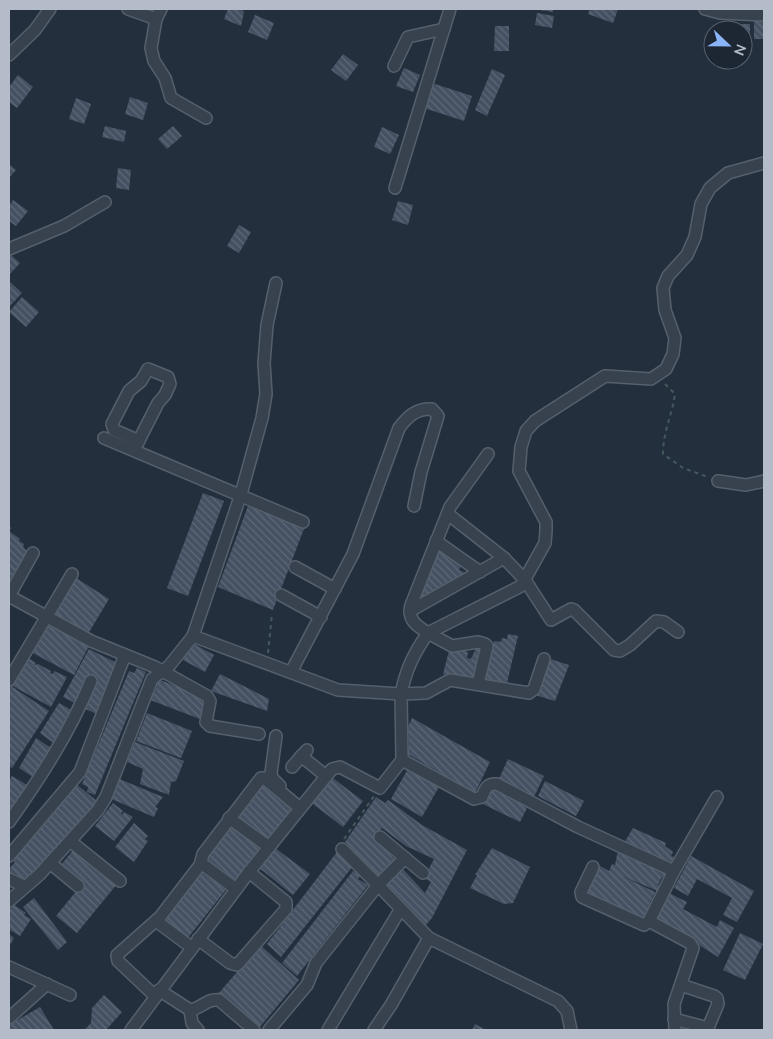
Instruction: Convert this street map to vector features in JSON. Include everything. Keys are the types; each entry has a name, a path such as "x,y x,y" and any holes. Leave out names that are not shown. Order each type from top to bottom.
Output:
{"street":[{"path":"9,55 35,30 50,9"},
{"path":"128,9 158,14 151,48 154,61 165,78 167,92 171,98 206,118"},
{"path":"395,188 450,9"},
{"path":"705,9 720,13 764,15"},
{"path":"394,66 408,36 444,30"},
{"path":"130,1030 249,872 332,768 340,767 380,788 402,760 401,694 405,673 412,656 428,633 514,590 525,580 545,543 546,522 519,471 521,447 526,431 536,421 605,376 652,379 666,369 673,354 675,338 665,310 663,288 668,276 687,255 695,237 701,204 710,188 728,174 764,163"},
{"path":"9,248 64,226 105,202"},
{"path":"9,901 24,886 39,875 98,810 106,797 152,679 169,666 193,636 241,494 262,418 266,394 264,363 267,325 276,283"},
{"path":"137,446 170,384 168,377 148,369 141,381 129,391 112,424 114,430 137,446 303,522"},
{"path":"291,672 352,554 400,428 408,416 420,410 432,409 438,416 421,472 414,506"},
{"path":"104,438 137,446"},
{"path":"478,684 487,646 478,642 452,646 414,623 410,610 448,514 466,482 488,454"},
{"path":"718,481 746,485 764,481"},
{"path":"448,514 504,558 525,580 548,617 555,620 567,611 574,610 614,650 625,650 656,621 664,622 678,632"},
{"path":"436,541 480,572"},
{"path":"33,553 9,596 91,641 162,672 210,698 206,722 210,726 259,734"},
{"path":"410,610 504,558"},
{"path":"295,567 335,589"},
{"path":"9,680 72,574"},
{"path":"281,595 321,617"},
{"path":"193,636 338,690 401,694 426,692 450,680 529,693 534,689 544,658"},
{"path":"9,856 80,772 124,654"},
{"path":"9,822 39,780 66,736 91,681"},
{"path":"276,736 272,778 302,806"},
{"path":"292,767 304,753 326,776"},
{"path":"402,760 474,799 482,797 486,787 496,784 578,827 674,871"},
{"path":"190,1010 157,993 118,961 116,957 156,921 201,863 203,854 229,818 262,777 302,806"},
{"path":"593,867 581,892 582,897 641,924 649,921 674,871 717,798"},
{"path":"229,818 269,847"},
{"path":"380,837 423,872"},
{"path":"70,841 120,881"},
{"path":"342,849 429,938 558,1001 567,1010 571,1030"},
{"path":"269,1030 307,985 316,963 378,885 405,858"},
{"path":"50,863 78,886"},
{"path":"201,863 236,889"},
{"path":"156,921 230,964 236,965 286,909 286,902 249,872"},
{"path":"9,879 24,886"},
{"path":"328,1030 400,910"},
{"path":"649,921 692,945 693,948 674,1004 674,1025 708,1028 718,1004 717,998 681,984"},
{"path":"374,1030 391,1005 429,938"},
{"path":"9,967 70,995"},
{"path":"9,1018 47,984"},
{"path":"190,1010 210,1000 219,1000 254,1030"},
{"path":"190,1010 192,1023 198,1030"}],"path":[{"path":"652,379 665,384 675,394 673,412 663,436 663,454 683,468 718,481"},
{"path":"266,662 272,614"},
{"path":"342,849 347,833 380,788"}],"building":[{"path":"228,9 241,9 244,12 241,26 224,19"},
{"path":"533,9 553,9 553,12"},
{"path":"590,9 618,9 613,23 588,14"},
{"path":"537,13 554,16 552,28 535,25"},
{"path":"255,15 274,23 267,40 248,32"},
{"path":"764,20 764,39 754,39 754,21"},
{"path":"495,26 509,26 509,51 494,51"},
{"path":"343,54 358,65 346,81 331,70"},
{"path":"404,68 420,75 413,92 396,86"},
{"path":"492,69 505,75 487,116 475,110"},
{"path":"18,75 33,87 17,108 9,102 9,87"},
{"path":"432,83 472,96 464,121 424,108"},
{"path":"130,97 148,103 143,120 125,114"},
{"path":"76,98 91,104 84,124 69,119"},
{"path":"105,126 126,131 124,142 102,137"},
{"path":"173,126 182,136 167,149 158,139"},
{"path":"382,127 399,135 390,154 374,147"},
{"path":"9,164 16,170 9,178"},
{"path":"118,168 131,170 129,190 116,188"},
{"path":"13,200 28,211 16,226 9,221 9,206"},
{"path":"398,201 413,205 408,225 392,220"},
{"path":"239,225 251,232 239,253 227,246"},
{"path":"11,255 20,263 9,275 9,257"},
{"path":"9,281 22,293 9,307"},
{"path":"22,297 39,312 26,327 9,312"},
{"path":"203,493 224,501 188,596 167,588"},
{"path":"248,506 305,526 273,610 218,587"},
{"path":"9,531 20,539 19,541 24,544 23,547 27,551 9,586"},
{"path":"436,546 463,561 459,570 466,573 463,579 457,577 453,586 448,588 442,586 439,593 434,591 431,597 426,595 424,602 416,598"},
{"path":"76,578 109,599 88,634 54,613"},
{"path":"44,624 90,644 74,675 29,651"},
{"path":"508,634 518,636 506,687 482,681 490,647 493,647 494,641 501,642 502,638 507,639"},
{"path":"192,643 214,655 205,672 183,660"},
{"path":"450,647 468,652 467,658 471,659 476,648 483,650 476,682 443,674"},
{"path":"89,649 117,663 97,714 83,708 89,677 75,703 63,697"},
{"path":"25,656 36,663 34,665 38,664 51,671 50,673 53,674 54,671 67,677 51,707 9,684"},
{"path":"547,658 569,665 555,701 535,695"},
{"path":"137,668 146,672 95,795 87,792 88,787 82,784 129,671 134,673"},
{"path":"220,674 269,699 267,711 211,691"},
{"path":"157,679 208,698 205,705 203,704 200,719 150,700 157,687 155,686"},
{"path":"11,686 49,711 12,768 9,766 9,690"},
{"path":"59,703 75,712 56,745 40,733"},
{"path":"147,713 192,731 181,758 136,741"},
{"path":"412,718 490,762 475,793 406,753 409,747 408,727"},
{"path":"36,738 51,748 33,777 19,768"},
{"path":"135,742 184,761 176,781 171,782 169,795 140,784 143,769 127,762"},
{"path":"508,759 544,776 534,797 498,781"},
{"path":"409,767 440,785 422,817 391,799"},
{"path":"12,776 27,785 9,812 9,781"},
{"path":"330,776 363,801 343,827 309,801"},
{"path":"117,778 163,797 155,807 158,808 154,817 109,798"},
{"path":"263,779 295,806 266,842 233,817"},
{"path":"545,781 584,801 576,816 538,796"},
{"path":"76,784 97,801 25,882 14,873 11,877 9,869 15,862 13,860"},
{"path":"492,788 528,806 520,822 483,804"},
{"path":"376,797 385,803 388,800 422,825 467,850 432,918 424,927 383,884 401,867 425,893 431,882 424,878 434,859 406,846 382,828 374,837 396,861 378,878 345,842"},
{"path":"113,803 123,811 122,815 124,812 133,817 114,841 95,826"},
{"path":"230,822 262,845 234,885 203,862"},
{"path":"134,823 148,836 145,839 148,841 134,862 115,847"},
{"path":"633,828 666,843 665,846 673,852 671,856 674,857 670,866 623,845"},
{"path":"275,848 310,874 293,895 258,867"},
{"path":"492,848 530,867 513,903 504,904 470,888 477,875 475,875"},
{"path":"74,849 117,884 77,933 56,916 82,884 60,866"},
{"path":"618,850 669,872 666,879 662,877 658,885 662,887 660,892 622,876 655,892 642,921 585,895 600,866 609,871 612,864 615,865"},
{"path":"337,852 353,866 281,957 267,944"},
{"path":"691,856 754,891 737,922 723,915 732,898 697,879 688,896 674,888"},
{"path":"202,865 229,886 187,939 160,919"},
{"path":"353,871 360,876 358,879 368,885 297,976 282,963"},
{"path":"669,893 687,902 683,909 717,927 720,920 734,928 718,957 656,918"},
{"path":"34,898 67,942 58,950 23,907"},
{"path":"13,904 31,919 20,936 10,930 9,932 9,910"},
{"path":"740,933 763,944 745,980 723,970"},
{"path":"9,934 14,938 9,947"},
{"path":"260,945 299,980 259,1028 218,994"},
{"path":"104,995 122,1012 106,1030 84,1030 91,1023 92,1008"},
{"path":"40,1007 54,1030 9,1030 9,1025"},
{"path":"475,1024 486,1030 472,1030"}]}
